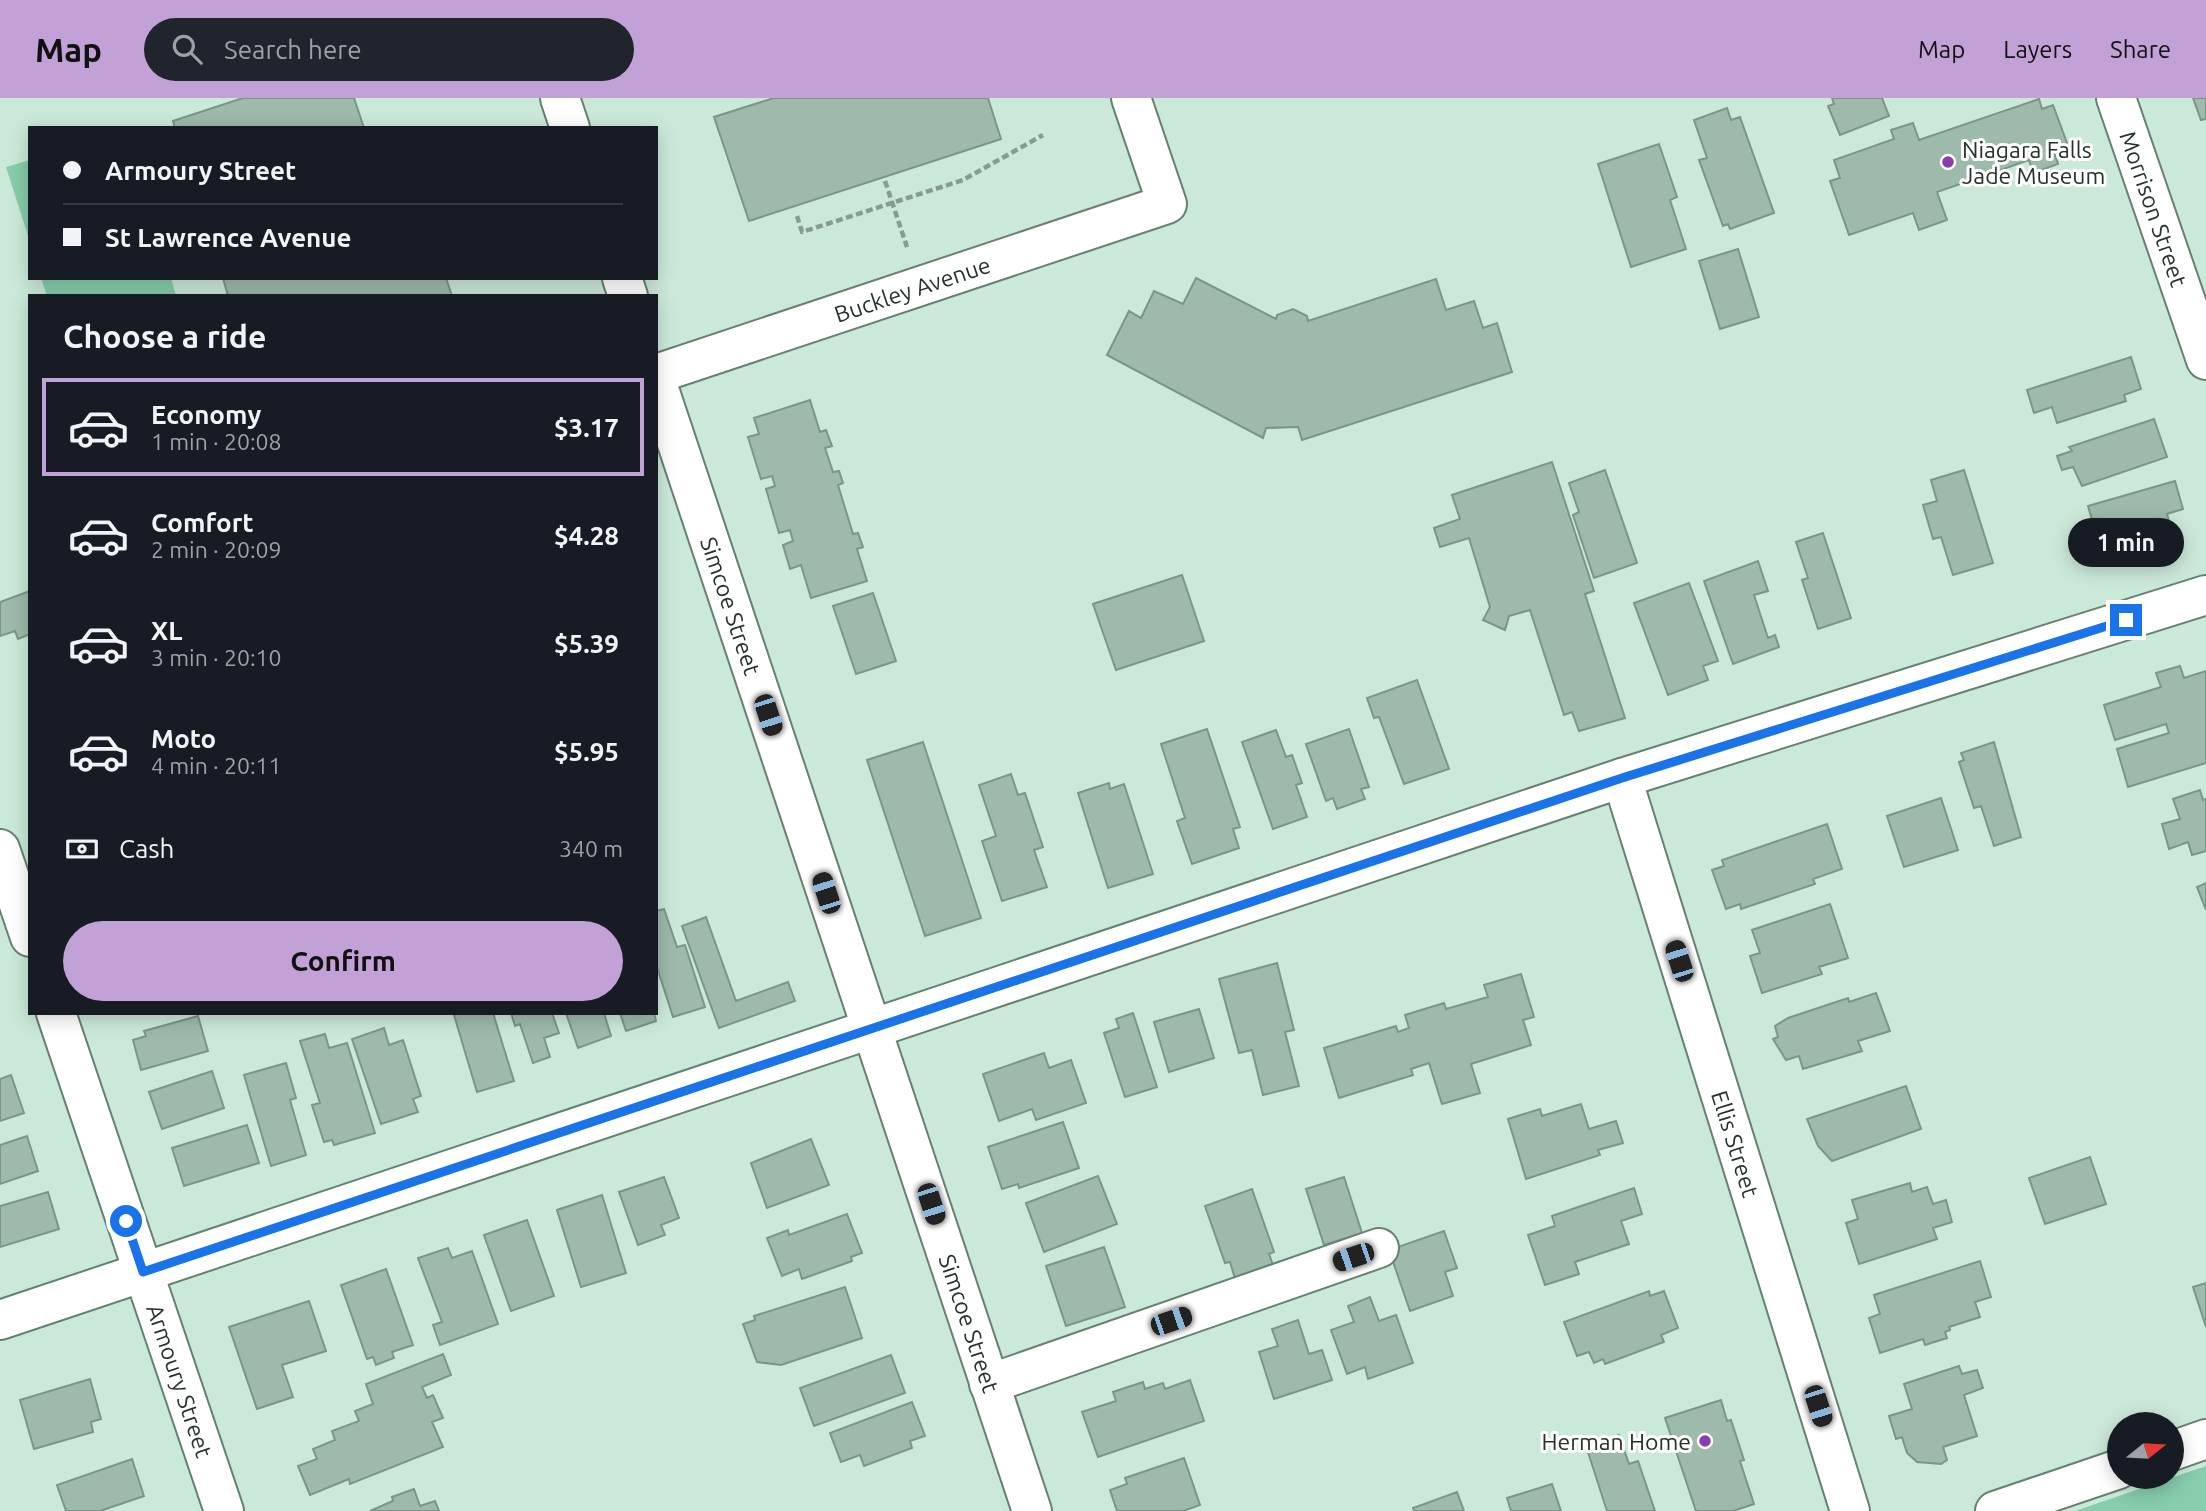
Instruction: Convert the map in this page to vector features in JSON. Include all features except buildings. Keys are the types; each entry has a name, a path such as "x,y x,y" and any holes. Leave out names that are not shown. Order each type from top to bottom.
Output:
{"street":[{"path":"560,98 569,126"},
{"name":"Buckley Avenue","path":"658,373 1167,204 1131,98"},
{"name":"Morrison Street","path":"2116,98 2206,360"},
{"name":"Simcoe Street","path":"658,386 1032,1511"},
{"path":"0,1320 1622,778 2206,595"},
{"name":"Ellis Street","path":"1622,778 1850,1511"},
{"path":"0,849 28,931"},
{"name":"Armoury Street","path":"56,1015 224,1511"},
{"path":"989,1384 1379,1248"},
{"path":"2184,1447 2206,1439"},
{"path":"1995,1511 2107,1473"}],"path":[{"path":"797,216 802,232 963,180 1043,135"},
{"path":"886,181 920,285"}],"green space":[{"path":"28,161 28,236 6,167"},
{"path":"42,280 172,280 175,294 46,294"},
{"path":"2206,1466 2206,1511 2075,1511 2139,1489 2184,1489 2184,1474"}],"place":[{"name":"Niagara Falls Jade Museum","path":"1948,162"},
{"name":"Herman Home","path":"1705,1441"}],"route":[{"path":"126,1221 143,1272 1622,778 2126,620"}]}
